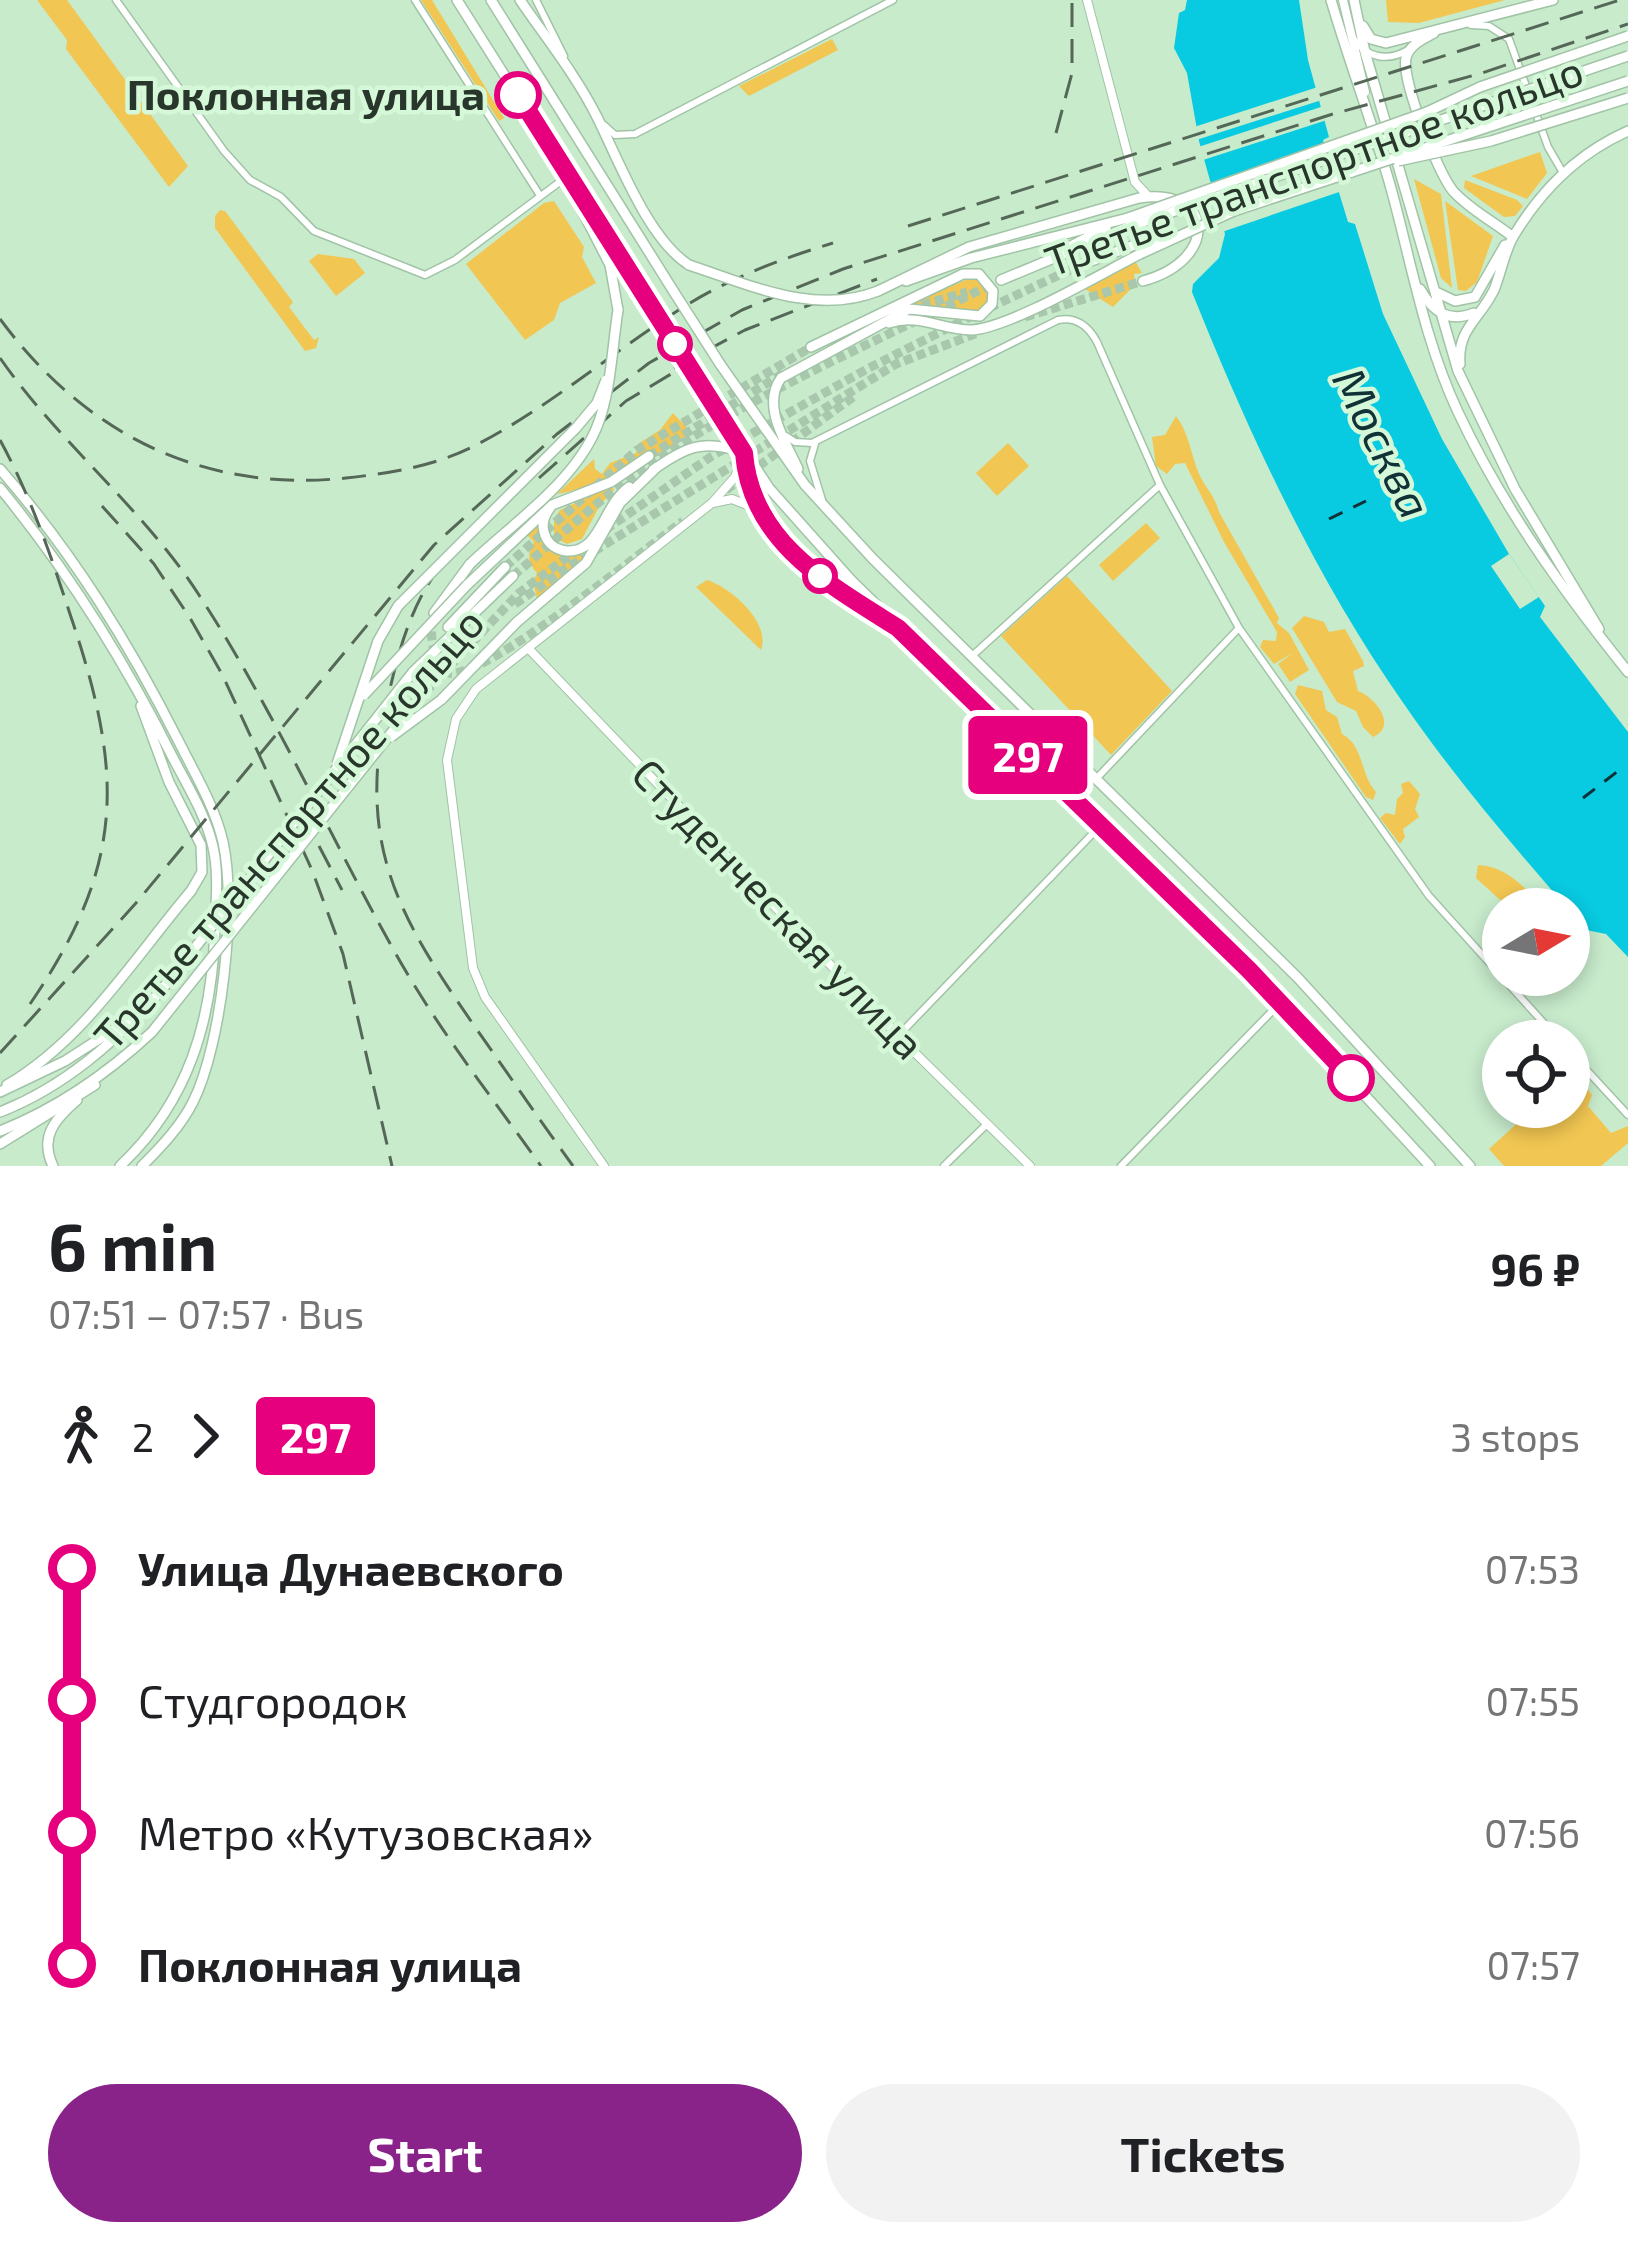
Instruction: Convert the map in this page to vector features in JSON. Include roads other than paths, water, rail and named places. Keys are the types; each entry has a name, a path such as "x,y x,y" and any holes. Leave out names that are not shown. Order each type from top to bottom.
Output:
{"main road":[{"path":"457,0 744,453 797,522 898,628 1281,1002 1430,1166"},
{"path":"491,0 752,416 805,485 970,657 1298,978 1470,1166"},
{"path":"520,0 596,115 622,174 672,250 689,266 810,301 841,301 878,291 949,260 1149,196 1169,197 1186,205 1197,238 1183,265 1143,280"},
{"path":"1331,0 1370,117 1431,345 1470,436 1566,596 1628,672"},
{"path":"1350,1 1367,34 1379,43 1433,34 1553,0"},
{"path":"1350,1 1467,392 1528,513 1614,655"},
{"path":"1433,34 1412,47 1406,59 1444,178 1463,201 1513,237"},
{"name":"Третье транспортное кольцо","path":"1000,280 1129,222 1427,112 1480,87 1628,36"},
{"name":"Третье транспортное кольцо","path":"1129,222 1628,56"},
{"name":"Третье транспортное кольцо","path":"1078,266 1628,81"},
{"path":"1352,172 1491,141 1628,98"},
{"path":"434,613 470,564 580,457 602,413 618,310 610,265 541,131"},
{"path":"1433,286 1450,300 1475,297 1496,258 1562,171 1628,131"},
{"path":"949,260 1129,222"},
{"path":"1467,392 1461,340 1487,302 1513,237"},
{"path":"872,328 916,317 964,329 980,328 1077,288 1138,249"},
{"path":"805,485 772,399 781,378 909,309 980,316 992,304 993,291 979,274 963,274 811,347"},
{"path":"1415,278 1429,304 1441,314 1467,316 1487,302"},
{"path":"337,764 378,641 398,606 576,428 597,403 606,380"},
{"path":"552,505 543,521 547,539 557,549 575,550 594,536 615,499 696,444 716,444 744,453"},
{"path":"356,708 384,671 467,585 552,505 611,482 649,456"},
{"path":"377,747 440,700 517,622 586,563 620,503 657,467"},
{"path":"0,469 74,560 117,626 201,788 223,843 227,898 213,1040 190,1109 142,1166"},
{"path":"0,488 75,586 128,673 208,830 217,883 209,1003 197,1054 165,1116 120,1166"},
{"name":"Третье транспортное кольцо","path":"0,1112 50,1088 85,1064 144,1010 423,660 509,572"},
{"path":"0,1090 33,1069 68,1037 197,883 203,859 196,832 160,759 128,673"},
{"name":"Третье транспортное кольцо","path":"0,1131 76,1092 152,1032 416,702"},
{"path":"0,1090 65,1061 144,1010"},
{"path":"53,1166 47,1149 52,1124 126,1057"},
{"path":"0,1144 81,1096"}],"street":[{"path":"116,0 224,151 250,180 281,197 314,231 425,275 455,260 565,178"},
{"path":"415,0 539,194"},
{"path":"536,0 569,69"},
{"path":"596,115 615,135 635,134 893,0"},
{"path":"1087,0 1135,182 1149,196"},
{"path":"1350,1 1351,35 1370,117"},
{"path":"1461,26 1489,26 1504,34 1562,171"},
{"path":"1351,35 1365,52 1377,57 1392,57 1412,47"},
{"path":"782,433 795,442 817,441 1058,320 1075,320 1090,331 1160,485 1239,628 1408,870 1540,1020"},
{"path":"817,441 810,461 824,506"},
{"path":"604,1166 485,997 473,968 448,776 451,733 461,708 476,689 712,503 735,477 744,453"},
{"path":"744,453 750,490 762,520"},
{"path":"970,657 1160,485"},
{"path":"712,503 739,501 832,586 898,628"},
{"path":"1096,779 1239,628"},
{"name":"Студенческая улица","path":"530,649 898,1035 1030,1166"},
{"path":"898,1035 1100,826"},
{"path":"1120,1166 1281,1002"},
{"path":"1590,1074 1628,1115"},
{"path":"944,1166 987,1124"}],"water":[{"name":"Москва","path":"1187,0 1299,0 1308,60 1329,137 1323,140 1383,314 1442,439 1545,606 1540,617 1628,732 1628,957 1606,934 1590,931 1590,888 1550,888 1425,734 1341,606 1261,451 1192,292 1193,284 1219,258 1225,234 1199,141 1187,73 1174,48 1179,13"}],"tunnel":[{"path":"989,308 1078,266"},
{"path":"1025,317 1143,281"},
{"path":"513,576 612,492 700,432 794,380 986,287"},
{"path":"909,309 967,292"},
{"path":"605,530 712,456 974,315"},
{"path":"515,604 896,364 980,332"},
{"path":"505,567 637,450 811,347"},
{"path":"649,456 787,371"},
{"path":"726,490 853,397"},
{"path":"433,618 432,641 439,661 449,673 468,670 528,635 683,521"},
{"path":"416,702 519,593 577,550"}],"railway":[{"path":"1056,133 1072,73 1072,0"},
{"path":"908,226 1620,0"},
{"path":"0,1053 136,903 434,545 557,434 649,363 742,310 843,269 1628,24"},
{"path":"0,319 70,394 109,424 151,447 196,465 244,476 346,478 413,467 462,452 533,412 707,293 760,268 833,243"},
{"path":"674,368 745,330 877,279"},
{"path":"0,358 48,419 153,533 199,595 253,685 401,963 541,1166"},
{"path":"539,478 626,401 691,362"},
{"path":"0,440 30,503 69,611 87,668 106,768 100,859 62,953 30,1004"},
{"path":"545,465 452,553 414,611 389,693 377,790 388,869 421,943 573,1166"},
{"path":"102,506 154,564 190,618 222,674 312,870 343,954 392,1166"},
{"path":"319,846 342,890"}],"place":[{"name":"Поклонная улица","path":"518,95"}]}
